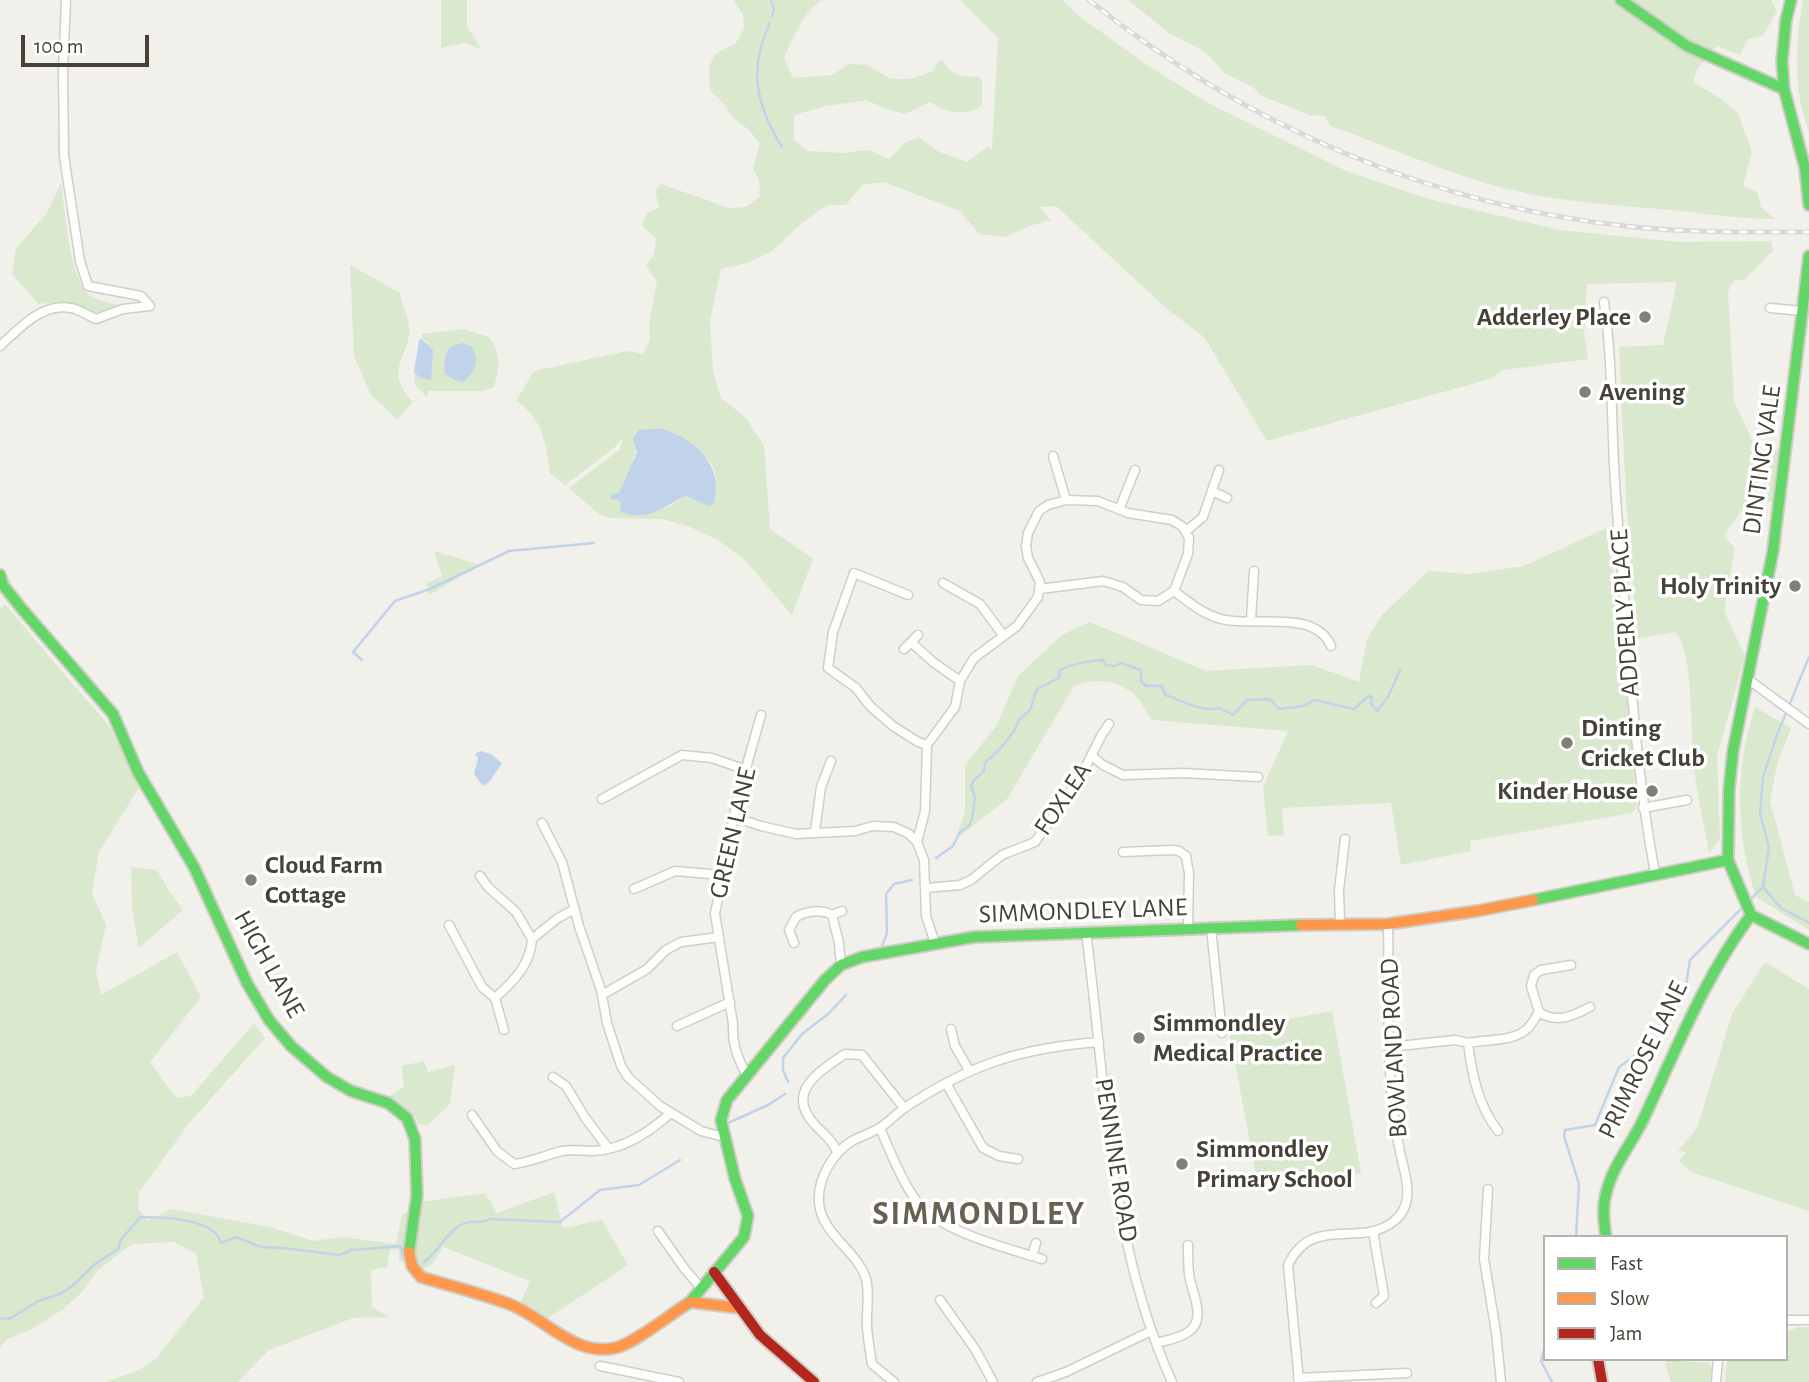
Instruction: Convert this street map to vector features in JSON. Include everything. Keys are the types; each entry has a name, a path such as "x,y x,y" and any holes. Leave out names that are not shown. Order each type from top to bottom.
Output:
{"street":[{"path":"0,346 46,310 71,308 96,320 123,309 150,306 141,296 88,286 80,261 64,156 66,0"},
{"path":"1620,0 1687,46 1784,89"},
{"path":"1791,0 1782,61 1784,89 1805,168 1809,205"},
{"name":"DINTING VALE","path":"1751,915 1728,859 1729,790 1733,751 1773,551 1809,256"},
{"name":"ADDERLY PLACE","path":"1604,302 1610,351 1617,520 1631,703 1643,808 1655,873"},
{"path":"1770,308 1804,312"},
{"path":"1053,456 1066,500"},
{"path":"1119,510 1135,470"},
{"path":"1186,531 1203,517 1219,470"},
{"path":"1212,491 1227,498"},
{"path":"917,842 925,811 927,745 954,707 960,681 974,658 1017,626 1036,601 1040,582 1028,558 1026,546 1028,533 1039,511 1048,505 1066,500 1098,501 1119,510 1172,520 1186,531 1190,545 1174,591 1158,601 1141,600 1123,587 1103,581 1040,589"},
{"path":"1251,620 1254,571"},
{"path":"908,595 854,573 833,632 828,668 856,688 870,706 893,726 927,745"},
{"name":"HIGH LANE","path":"0,575 3,585 22,609 113,714 138,772 189,858 247,983 269,1020 291,1046 327,1077 351,1091 388,1103 407,1118 415,1139 417,1195 409,1258 416,1272 428,1281 507,1303 528,1312 569,1340 591,1349 616,1348 690,1302"},
{"path":"956,576 946,585 980,604 1003,635"},
{"path":"1174,591 1205,614 1222,620 1311,625 1326,635 1331,646"},
{"path":"904,649 918,635"},
{"path":"911,642 960,681"},
{"path":"1749,680 1809,724"},
{"name":"GREEN LANE","path":"746,1074 737,1058 732,1040 733,1024 715,914 734,817 761,715"},
{"name":"FOXLEA","path":"926,888 960,885 971,880 1002,855 1035,842 1092,756 1109,724"},
{"path":"602,799 682,755 712,758 747,770"},
{"path":"1092,756 1123,775 1182,773 1258,777"},
{"path":"815,831 821,787 831,761"},
{"path":"1643,808 1687,800"},
{"path":"734,817 796,834 855,831 873,826 894,827 909,834 917,842 924,860 926,916 935,943"},
{"path":"542,824 562,862 621,1066 649,1098 701,1131 724,1137"},
{"path":"1340,923 1339,890 1345,839"},
{"path":"1123,852 1172,850 1180,851 1186,856 1189,873 1188,929"},
{"name":"SIMMONDLEY LANE","path":"690,1302 744,1237 748,1216 724,1137 721,1120 727,1100 825,980 841,965 862,957 974,937 1340,923 1388,924 1486,909 1728,859"},
{"path":"634,888 675,871 722,875"},
{"path":"480,876 488,887 516,912 532,939 531,951 525,963 513,981 495,998"},
{"path":"532,939 558,918 575,909"},
{"path":"794,943 789,930 796,917 810,912 832,915 842,911"},
{"path":"832,915 841,965"},
{"path":"1751,915 1809,944"},
{"name":"PRIMROSE LANE","path":"1606,1235 1606,1190 1616,1164 1644,1119 1712,968 1751,915"},
{"name":"BOWLAND ROAD","path":"1298,1380 1288,1265 1295,1250 1316,1237 1373,1231 1390,1224 1400,1216 1407,1202 1408,1186 1391,1106 1388,924"},
{"path":"449,925 482,987 495,998 504,1030"},
{"path":"1211,928 1222,1033"},
{"name":"PENNINE ROAD","path":"1086,932 1120,1208 1151,1331 1172,1382"},
{"path":"602,995 647,969 666,950 681,942 719,937"},
{"path":"1571,965 1541,970 1534,975 1531,986 1539,1012 1548,1018 1572,1017 1590,1007"},
{"path":"677,1026 730,1002"},
{"path":"1389,1047 1455,1040 1468,1043 1511,1037 1529,1027 1539,1012"},
{"path":"951,1029 955,1046 968,1070"},
{"path":"894,1382 872,1364 867,1327 866,1278 853,1256 832,1234 819,1206 820,1184 837,1152 850,1142 880,1128 904,1108 968,1070 1030,1050 1099,1042"},
{"path":"1468,1043 1473,1079 1489,1119 1498,1131"},
{"path":"837,1152 830,1138 815,1125 804,1110 802,1095 808,1083 845,1054 862,1055 904,1108"},
{"path":"553,1077 566,1086 608,1148"},
{"path":"946,1083 983,1148 999,1156 1018,1159"},
{"path":"472,1115 496,1152 514,1164 530,1162 563,1151 596,1151 636,1139 671,1113"},
{"path":"880,1128 913,1197 929,1214 958,1230 1042,1259"},
{"path":"1488,1189 1484,1259 1501,1382"},
{"path":"658,1231 701,1288"},
{"path":"1373,1231 1384,1296 1376,1303"},
{"path":"1032,1256 1036,1243"},
{"path":"1156,1343 1177,1337 1196,1325 1198,1317 1189,1275 1188,1245"},
{"path":"714,1272 765,1340 780,1354 796,1363 814,1382"},
{"path":"940,1300 975,1349 993,1382"},
{"path":"690,1302 739,1308"},
{"path":"1788,1320 1809,1320"},
{"path":"1037,1382 1057,1379 1151,1331"},
{"path":"1598,1361 1602,1382"},
{"path":"1716,1382 1717,1361"},
{"path":"600,1366 679,1382"},
{"path":"1298,1380 1407,1373"}],"green space":[{"path":"441,0 467,0 467,26 482,50 465,43 441,48"},
{"path":"733,0 821,0 804,19 784,58 793,78 832,75 849,64 867,65 891,79 909,79 932,72 938,61 942,60 956,74 965,77 977,76 982,80 982,105 969,111 949,111 930,102 905,114 885,109 867,100 826,106 794,115 794,140 808,151 844,153 868,150 889,159 905,143 918,137 939,152 967,162 988,146 992,149 998,38 960,0 1062,0 1079,16 1150,67 1208,103 1344,170 1428,199 1560,230 1678,242 1771,241 1773,251 1744,280 1735,280 1728,291 1734,401 1757,451 1782,449 1775,502 1750,499 1724,536 1735,548 1724,611 1745,656 1717,756 1720,839 1709,853 1694,767 1686,658 1675,632 1637,639 1626,498 1619,347 1663,345 1677,282 1587,284 1584,334 1588,359 1503,370 1490,379 1267,441 1204,337 1167,309 1056,206 1039,207 1051,220 1005,237 979,234 960,211 884,182 862,185 846,205 827,205 802,223 772,251 747,263 721,269 710,321 713,372 721,398 746,418 764,446 770,529 813,559 792,615 746,561 718,540 688,526 661,519 611,518 599,514 569,488 620,449 623,437 614,448 565,485 550,473 542,432 532,415 516,401 534,371 627,351 643,354 650,340 649,323 657,282 646,266 654,254 656,238 642,226 647,213 659,208 655,191 661,184 729,208 746,207 760,196 759,180 753,169 760,143 748,129 733,118 726,106 710,90 709,67 715,54 736,43 744,28 743,14","holes":["644,429 672,432 707,458 716,475 716,497 708,506 687,496 666,508 621,503 618,500"]},
{"path":"1128,0 1771,0 1777,11 1763,36 1748,39 1740,55 1717,46 1697,69 1693,82 1738,113 1752,152 1743,186 1757,192 1761,207 1775,219 1566,200 1475,180 1330,126 1325,116 1309,115 1260,95 1253,87 1226,74 1204,51 1170,34"},
{"path":"1803,0 1809,0 1809,132 1800,100 1797,67"},
{"path":"61,183 70,246 78,278 92,297 124,306 93,313 65,302 38,304 12,274 16,248 47,213"},
{"path":"350,265 400,293 409,325 409,336 398,371 399,380 413,402 397,419 371,395 354,356"},
{"path":"463,329 489,337 493,343 498,361 494,387 483,391 428,391 427,397 415,385 414,372 420,378 431,379 427,342 422,339 422,334"},
{"path":"1606,528 1623,629 1637,807 1632,813 1470,841 1471,851 1401,865 1391,803 1282,808 1284,835 1268,836 1263,787 1288,731 1152,720 1141,702 1126,688 1096,681 1074,686 1007,799 955,840 965,812 965,765 997,725 1018,676 1062,635 1090,622 1206,671 1312,665 1359,682 1367,639 1382,615 1428,571 1469,574 1524,566"},
{"path":"434,551 480,565 429,595 426,584 442,576"},
{"path":"5,604 103,718 140,786 99,852 92,893 106,925 96,971 101,995 177,952 201,997 150,1062 176,1098 191,1096 254,1023 265,1038 190,1122 139,1192 138,1208 148,1221 171,1209 270,1227 314,1241 342,1237 396,1244 402,1214 409,1211 404,1262 399,1261 399,1250 390,1250 387,1267 371,1270 372,1307 389,1317 353,1318 269,1350 238,1382 106,1382 139,1370 156,1359 204,1297 196,1254 175,1242 132,1244 98,1270 82,1292 62,1310 30,1330 7,1339 0,1348 0,609"},
{"path":"1755,707 1791,728 1777,764 1770,801 1795,895 1809,902 1809,930 1756,897 1749,874 1740,802 1743,755"},
{"path":"131,867 157,870 183,910 139,948 132,908"},
{"path":"1765,962 1809,989 1809,1211 1691,1172 1679,1161 1686,1152 1678,1151 1697,1128 1732,1014"},
{"path":"1332,1011 1361,1173 1259,1191 1229,1030"},
{"path":"424,1061 428,1072 455,1065 450,1104 428,1125 419,1124 410,1112 387,1098 404,1086 402,1066"},
{"path":"554,1192 563,1228 602,1220 628,1265 548,1318 521,1302 530,1281 443,1247 432,1265 420,1270 413,1255 421,1202 485,1193 497,1213"},
{"path":"1798,1327 1809,1327 1809,1382 1725,1382 1727,1361 1788,1361 1789,1331"},
{"path":"1668,1361 1709,1363 1712,1368 1710,1382 1671,1382 1665,1364"}],"water":[{"path":"422,339 433,350 431,380 420,378 414,372 419,340"},
{"path":"463,343 472,347 476,362 464,382 445,374 446,353 457,344"},
{"path":"640,429 667,430 679,435 699,450 712,469 715,480 713,505 708,506 686,496 647,515 638,516 620,511 621,503 610,499 611,494 619,493 637,452 633,438"},
{"path":"480,751 491,754 502,763 490,781 483,786 474,774 478,758 475,754"}],"waterway":[{"path":"771,0 774,9 772,16"},
{"path":"770,23 759,56 758,86 766,116 782,147"},
{"path":"428,590 509,551 594,543"},
{"path":"362,660 353,652 395,601 427,590"},
{"path":"1809,657 1763,777 1760,814 1769,847 1763,887 1781,908 1809,923"},
{"path":"936,858 953,846 960,832 968,827 975,797 971,786 984,771 985,762 1005,743 1019,720 1030,710 1037,689 1059,678 1060,670 1064,668 1099,660 1103,660 1106,665 1115,666 1121,663 1141,670 1141,681 1146,686 1162,686 1165,695 1206,709 1220,708 1233,715 1247,700 1270,699 1279,709 1303,706 1315,700 1354,709 1368,696 1372,697 1371,704 1377,711 1388,697 1400,670"},
{"path":"881,949 887,933 886,894 894,884 912,880"},
{"path":"1752,898 1763,887"},
{"path":"1576,1235 1579,1184 1564,1136 1565,1130 1595,1125 1619,1067 1662,1036 1685,991 1690,960 1740,910"},
{"path":"788,1082 783,1070 783,1058 802,1034 828,1014 846,995"},
{"path":"728,1123 785,1094"},
{"path":"424,1262 463,1224 490,1219 560,1222 600,1190 639,1185 680,1160"},
{"path":"0,1319 11,1318 38,1301 60,1294 72,1286 94,1265 118,1249 121,1240 140,1217 199,1224 209,1228 221,1243 236,1237 261,1247 340,1255 352,1250 401,1246 403,1258"},
{"path":"1543,1354 1541,1361 1552,1382"}],"railway":[{"path":"1089,0 1149,45 1212,86 1277,122 1345,153 1415,180 1486,201 1560,217 1634,227 1700,231 1809,232"}],"traffic: fast":[{"path":"1621,0 1687,46 1784,89"},
{"path":"1791,0 1782,61 1784,89 1805,168 1809,205"},
{"path":"1751,915 1728,860 1729,790 1733,751 1773,551 1809,256"},
{"path":"0,575 3,585 22,609 113,714 138,772 194,867 247,983 269,1020 291,1046 327,1077 351,1091 388,1103 407,1118 415,1139 417,1195 409,1252"},
{"path":"1533,900 1728,860"},
{"path":"1751,915 1809,944"},
{"path":"1606,1235 1604,1205 1613,1174 1644,1118 1705,988 1751,915"},
{"path":"684,1306 744,1237 748,1216 735,1179 721,1120 727,1100 825,980 841,965 862,957 974,937 1301,925"}],"traffic: slow":[{"path":"1301,925 1388,924 1533,900"},
{"path":"409,1252 412,1266 421,1277 509,1304 586,1347 615,1348 640,1336 684,1306"},
{"path":"690,1302 739,1308"}],"traffic: jam":[{"path":"714,1272 760,1335 814,1382"},
{"path":"1598,1361 1602,1382"}],"place":[{"name":"Adderley Place","path":"1645,317"},
{"name":"Avening","path":"1585,392"},
{"name":"Holy Trinity","path":"1795,586"},
{"name":"Dinting Cricket Club","path":"1567,743"},
{"name":"Kinder House","path":"1652,791"},
{"name":"Cloud Farm Cottage","path":"251,880"},
{"name":"Simmondley Medical Practice","path":"1139,1038"},
{"name":"Simmondley Primary School","path":"1182,1164"}],"district":[{"name":"SIMMONDLEY","path":"979,1214"}]}
